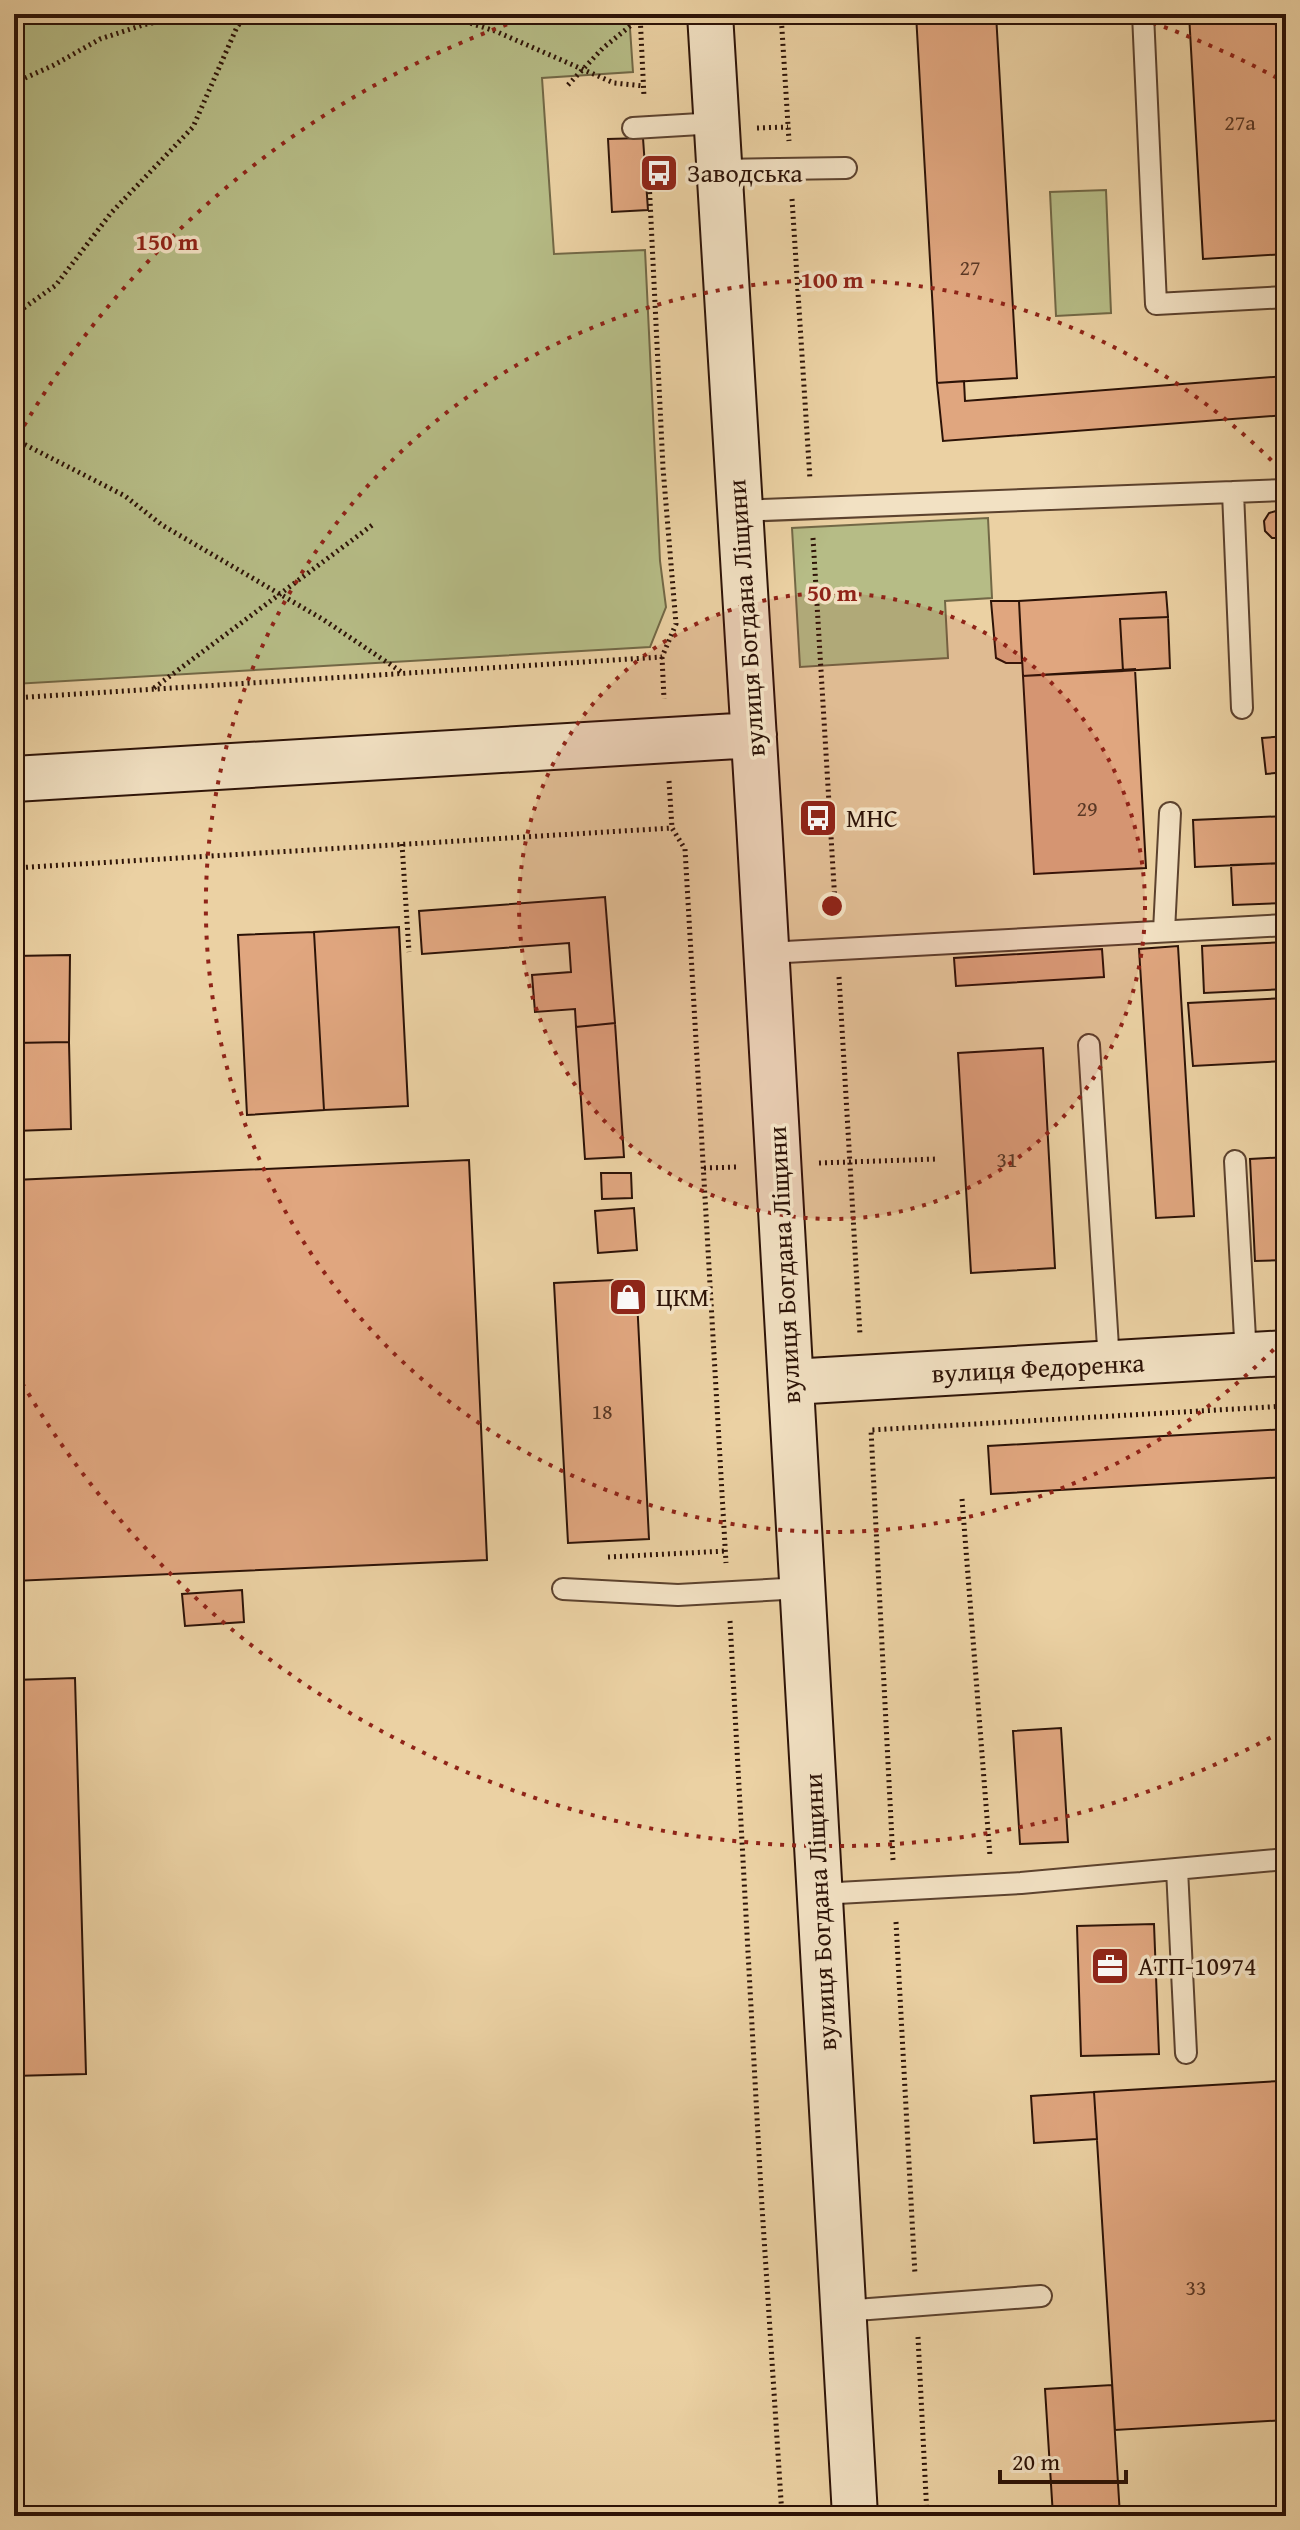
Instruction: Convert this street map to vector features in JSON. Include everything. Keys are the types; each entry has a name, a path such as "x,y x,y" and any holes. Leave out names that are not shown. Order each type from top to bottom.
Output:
{"main road":[{"name":"вулиця Богдана Ліщини","path":"710,14 767,953 855,2516"},
{"path":"14,779 754,735"},
{"name":"вулиця Федоренка","path":"791,1382 1266,1354"}],"lane":[{"path":"1143,14 1156,304 1286,297"},
{"path":"640,127 717,123"},
{"path":"719,170 846,168"},
{"path":"739,511 1286,490"},
{"path":"1233,492 1242,708"},
{"path":"1164,931 1170,813"},
{"path":"767,953 1286,925"},
{"path":"1089,1045 1109,1363"},
{"path":"1235,1161 1266,1354"},
{"path":"563,1589 678,1595 802,1588"},
{"path":"819,1894 993,1885 1286,1859"},
{"path":"1177,1869 1186,2053"},
{"path":"843,2311 1041,2296"}],"path":[{"path":"14,83 100,39 192,14"},
{"path":"14,315 56,285 111,213 193,127 237,27 247,14"},
{"path":"442,14 495,31 614,83 644,86"},
{"path":"781,14 860,1337"},
{"path":"568,85 603,48 640,16"},
{"path":"14,698 662,657 676,624 640,127 644,86 640,16"},
{"path":"14,439 125,496 162,525 281,594 403,673"},
{"path":"153,689 375,523"},
{"path":"14,868 672,828 685,849 782,2516"},
{"path":"402,844 409,952"},
{"path":"850,1162 938,1159"},
{"path":"927,2516 871,1430 1286,1406"},
{"path":"962,1499 993,1885"},
{"path":"607,1557 726,1551"}],"green space":[{"path":"14,14 629,14 633,72 542,78 554,254 645,250 660,561 666,607 650,647 14,684"},
{"path":"1106,190 1111,313 1056,316 1050,192"},
{"path":"988,518 992,598 945,601 948,658 800,667 792,528"}],"building":[{"path":"916,14 996,14 1017,378 937,383"},
{"path":"1189,14 1275,14 1286,153 1286,254 1203,259"},
{"path":"643,138 648,210 612,212 608,139"},
{"path":"1286,376 1286,415 943,441 937,383 964,381 965,401"},
{"path":"1279,510 1286,513 1286,535 1272,538 1265,531 1264,521 1269,513"},
{"path":"1166,592 1168,617 1120,619 1123,671 1023,676 1019,601"},
{"path":"991,601 1019,601 1022,663 1006,663 996,658"},
{"path":"1168,617 1170,668 1123,671 1120,619"},
{"path":"1135,669 1146,868 1034,874 1023,676"},
{"path":"1286,736 1286,772 1266,774 1262,738"},
{"path":"1286,816 1286,863 1195,867 1193,820"},
{"path":"1286,863 1286,903 1233,905 1231,865"},
{"path":"605,897 615,1023 576,1027 575,1009 535,1012 532,975 571,972 569,943 422,954 419,911"},
{"path":"399,927 408,1106 324,1110 314,932"},
{"path":"314,932 324,1110 247,1115 238,935"},
{"path":"1286,942 1286,989 1204,993 1202,946"},
{"path":"1178,946 1194,1216 1156,1218 1139,949"},
{"path":"1102,949 1104,977 956,986 954,958"},
{"path":"70,955 69,1042 14,1043 14,956"},
{"path":"1286,998 1286,1061 1193,1066 1188,1003"},
{"path":"615,1023 624,1157 585,1159 576,1027"},
{"path":"69,1042 71,1129 14,1131 14,1043"},
{"path":"1043,1048 1055,1268 971,1273 958,1053"},
{"path":"1286,1157 1286,1260 1255,1261 1250,1159"},
{"path":"469,1160 487,1560 14,1581 14,1180"},
{"path":"601,1173 631,1173 632,1198 602,1199"},
{"path":"634,1208 637,1250 598,1253 595,1211"},
{"path":"636,1279 649,1539 568,1543 554,1283"},
{"path":"1286,1429 1286,1477 991,1494 988,1446"},
{"path":"242,1590 244,1622 185,1626 182,1594"},
{"path":"75,1678 86,2074 14,2076 14,1680"},
{"path":"1061,1728 1068,1842 1020,1844 1013,1731"},
{"path":"1154,1924 1159,2054 1081,2056 1077,1926"},
{"path":"1286,2080 1286,2189 1280,2081"},
{"path":"1280,2081 1286,2189 1286,2420 1115,2430 1094,2092"},
{"path":"1094,2092 1097,2139 1034,2143 1031,2096"},
{"path":"1112,2385 1120,2516 1053,2516 1045,2389"}],"place":[{"name":"Заводська","path":"659,173"},
{"name":"МНС","path":"818,818"},
{"name":"ЦКМ","path":"628,1297"},
{"name":"АТП-10974","path":"1110,1966"}]}
